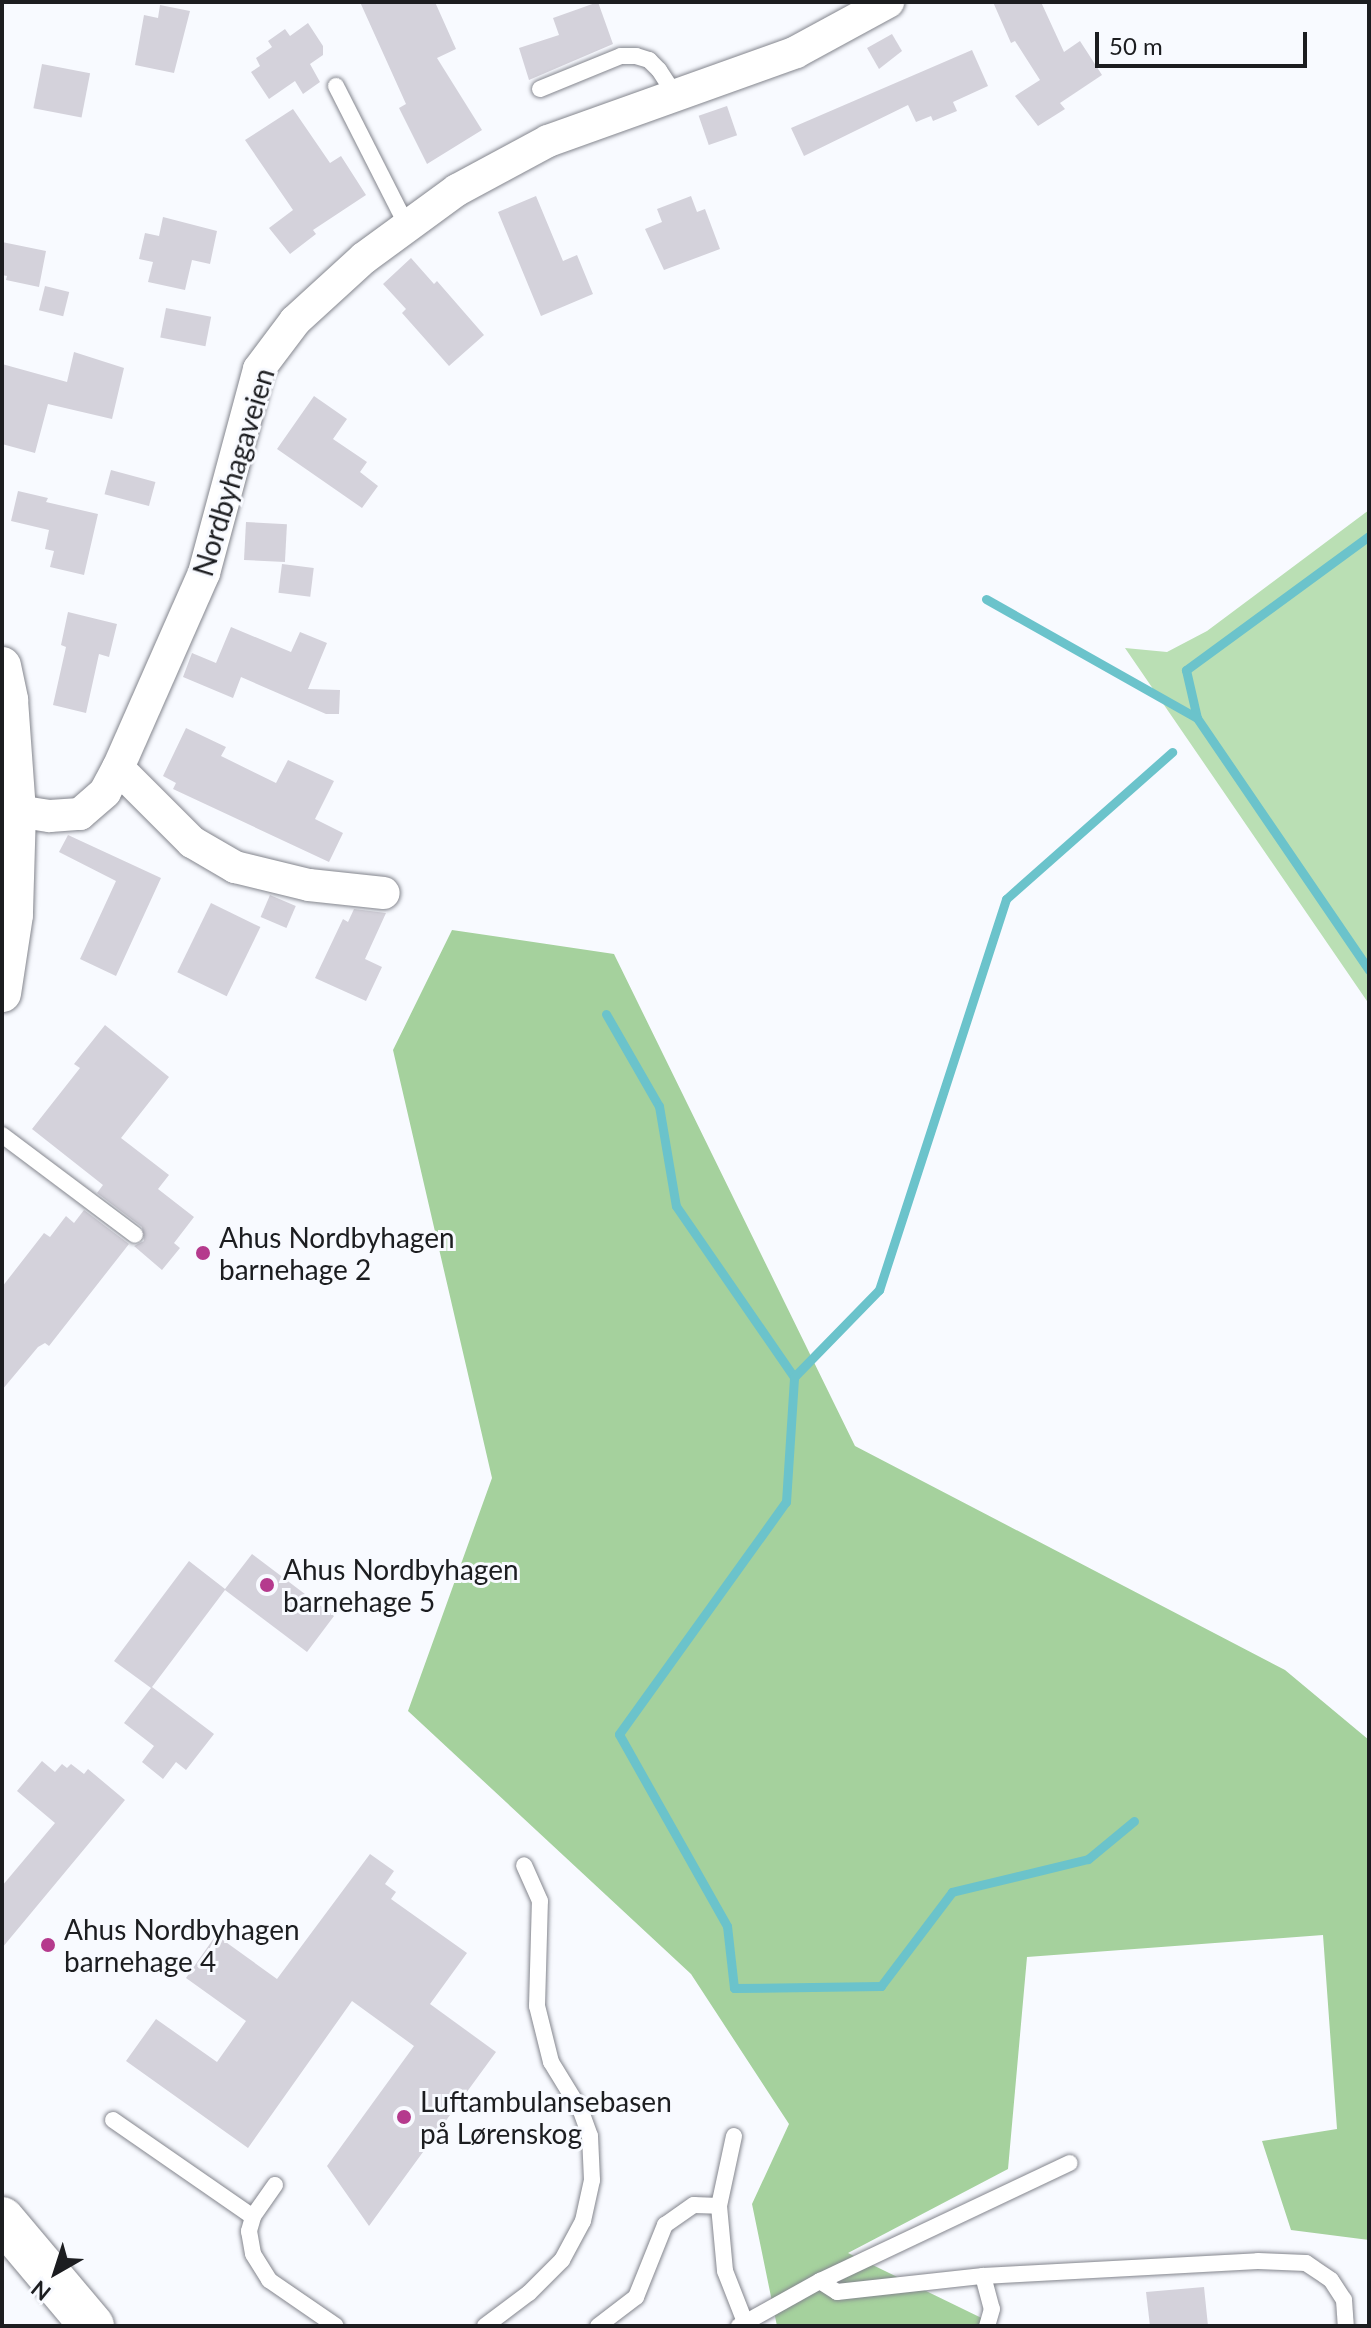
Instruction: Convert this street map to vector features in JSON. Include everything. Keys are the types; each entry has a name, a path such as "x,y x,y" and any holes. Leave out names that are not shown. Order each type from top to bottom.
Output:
{"main road":[{"path":"2,2219 92,2326"}],"street":[{"name":"Nordbyhagaveien","path":"17,811 50,816 80,814 105,792 204,573 259,369 295,321 364,258 457,190 548,141 796,52 888,2"},
{"path":"2,666 9,700 17,811 15,871 8,913 2,993"},
{"path":"118,768 192,842 235,867 309,885 384,893"}],"lane":[{"path":"540,89 621,56 636,56 649,60 659,70 675,95"},
{"path":"336,86 407,226"},
{"path":"2,1135 135,1235"},
{"path":"485,2326 529,2293 562,2260 583,2221 592,2180 590,2136 581,2111 551,2062 537,2006 540,1901 524,1865"},
{"path":"113,2120 253,2217"},
{"path":"734,2136 719,2206 725,2271 742,2324 820,2281 1070,2163"},
{"path":"275,2185 253,2217 249,2231 253,2254 269,2280 336,2326"},
{"path":"598,2326 636,2297 665,2225 694,2205 719,2206"},
{"path":"820,2281 837,2292 983,2276 1258,2261 1306,2263 1331,2280 1338,2290 1344,2300 1346,2326"},
{"path":"983,2276 992,2309 987,2326"}],"green space":[{"path":"1369,510 1369,1004 1125,648 1167,652 1207,631"},
{"path":"452,930 614,954 855,1446 1285,1670 1369,1740 1369,2240 1291,2230 1262,2141 1337,2129 1323,1935 1027,1957 1008,2169 848,2253 998,2326 777,2326 752,2204 789,2124 691,1974 408,1711 492,1478 393,1050"}],"building":[{"path":"360,2 435,2 456,49 437,58 482,130 427,164 399,108 406,104"},
{"path":"598,2 613,44 529,80 519,48 559,35 553,18"},
{"path":"993,2 1041,2 1064,52 1080,41 1102,75 1060,103 1065,109 1038,126 1015,96 1040,80 1015,41 1011,43"},
{"path":"160,5 190,11 174,73 135,65 144,15 158,18"},
{"path":"308,23 323,46 323,55 310,64 320,82 303,94 295,81 269,99 251,72 260,66 256,58 272,47 268,41 285,29 290,36"},
{"path":"892,34 902,51 879,69 867,48"},
{"path":"972,50 988,86 953,102 957,111 933,121 931,116 916,122 908,105 804,156 791,128"},
{"path":"42,64 90,73 82,118 33,108"},
{"path":"727,106 737,135 709,145 699,116"},
{"path":"293,109 330,163 341,156 366,195 313,230 316,234 290,254 269,228 293,210 245,140"},
{"path":"536,196 563,261 577,255 593,294 541,316 498,212"},
{"path":"691,196 697,212 705,209 720,249 664,270 645,229 662,222 657,209"},
{"path":"163,217 217,231 210,264 192,260 185,290 148,282 153,262 139,259 145,233 159,236"},
{"path":"2,242 46,251 39,287 6,280 7,276 2,275"},
{"path":"411,258 434,284 437,281 484,335 449,366 402,313 406,309 383,284"},
{"path":"45,286 69,292 63,316 39,310"},
{"path":"166,308 211,317 205,346 160,337"},
{"path":"74,352 124,368 112,419 48,404 35,453 2,444 2,364 67,382"},
{"path":"314,396 347,419 333,439 367,462 360,472 378,486 362,508 277,449"},
{"path":"111,470 155,482 149,506 105,494"},
{"path":"18,491 48,498 46,502 98,514 84,575 50,567 54,551 45,549 49,530 11,521"},
{"path":"246,522 287,524 285,562 244,560"},
{"path":"282,564 314,568 310,597 278,593"},
{"path":"68,612 117,624 109,657 99,654 86,713 53,705 66,647 61,645"},
{"path":"231,627 291,652 300,632 327,643 308,689 340,690 339,714 326,714 241,677 233,698 183,677 192,653 216,663"},
{"path":"186,728 226,747 221,756 276,783 288,760 334,781 315,819 343,833 329,862 173,789 176,783 163,776"},
{"path":"68,835 161,878 116,976 80,959 116,881 59,852"},
{"path":"270,895 296,906 286,928 261,917"},
{"path":"211,903 260,927 227,996 177,972"},
{"path":"354,909 386,913 365,959 382,967 366,1001 315,978 343,919 348,922"},
{"path":"105,1025 169,1077 121,1138 169,1175 158,1189 194,1217 174,1243 180,1248 162,1270 134,1246 144,1241 142,1227 97,1193 103,1185 32,1129 80,1068 74,1064"},
{"path":"84,1210 129,1244 49,1346 45,1343 38,1347 2,1390 2,1287 44,1233 50,1237 66,1216 74,1223"},
{"path":"252,1554 334,1616 307,1652 225,1590 152,1687 214,1734 186,1770 176,1762 163,1779 142,1762 154,1746 124,1723 151,1688 114,1661 189,1561 225,1589"},
{"path":"42,1761 55,1772 62,1764 67,1768 71,1764 84,1774 88,1769 125,1800 2,1948 2,1886 55,1823 17,1791"},
{"path":"370,1854 394,1871 385,1884 396,1892 391,1899 467,1953 430,2004 496,2052 369,2226 327,2166 414,2046 352,2001 248,2148 126,2061 156,2019 217,2062 246,2021 186,1978 216,1935 277,1979"},
{"path":"1204,2287 1208,2326 1150,2326 1146,2292"}],"waterway":[{"path":"1369,536 1186,670 1197,718 1369,970"},
{"path":"986,599 1197,718"},
{"path":"1134,1821 1088,1859 952,1892 881,1986 734,1988 727,1926 619,1734 786,1502 794,1377 879,1290 1006,899 1172,752"},
{"path":"606,1014 659,1106 676,1206 794,1377"}],"place":[{"name":"Ahus Nordbyhagen barnehage 2","path":"203,1253"},
{"name":"Ahus Nordbyhagen barnehage 5","path":"267,1585"},
{"name":"Ahus Nordbyhagen barnehage 4","path":"48,1945"},
{"name":"Luftambulansebasen på Lørenskog","path":"404,2117"}]}
